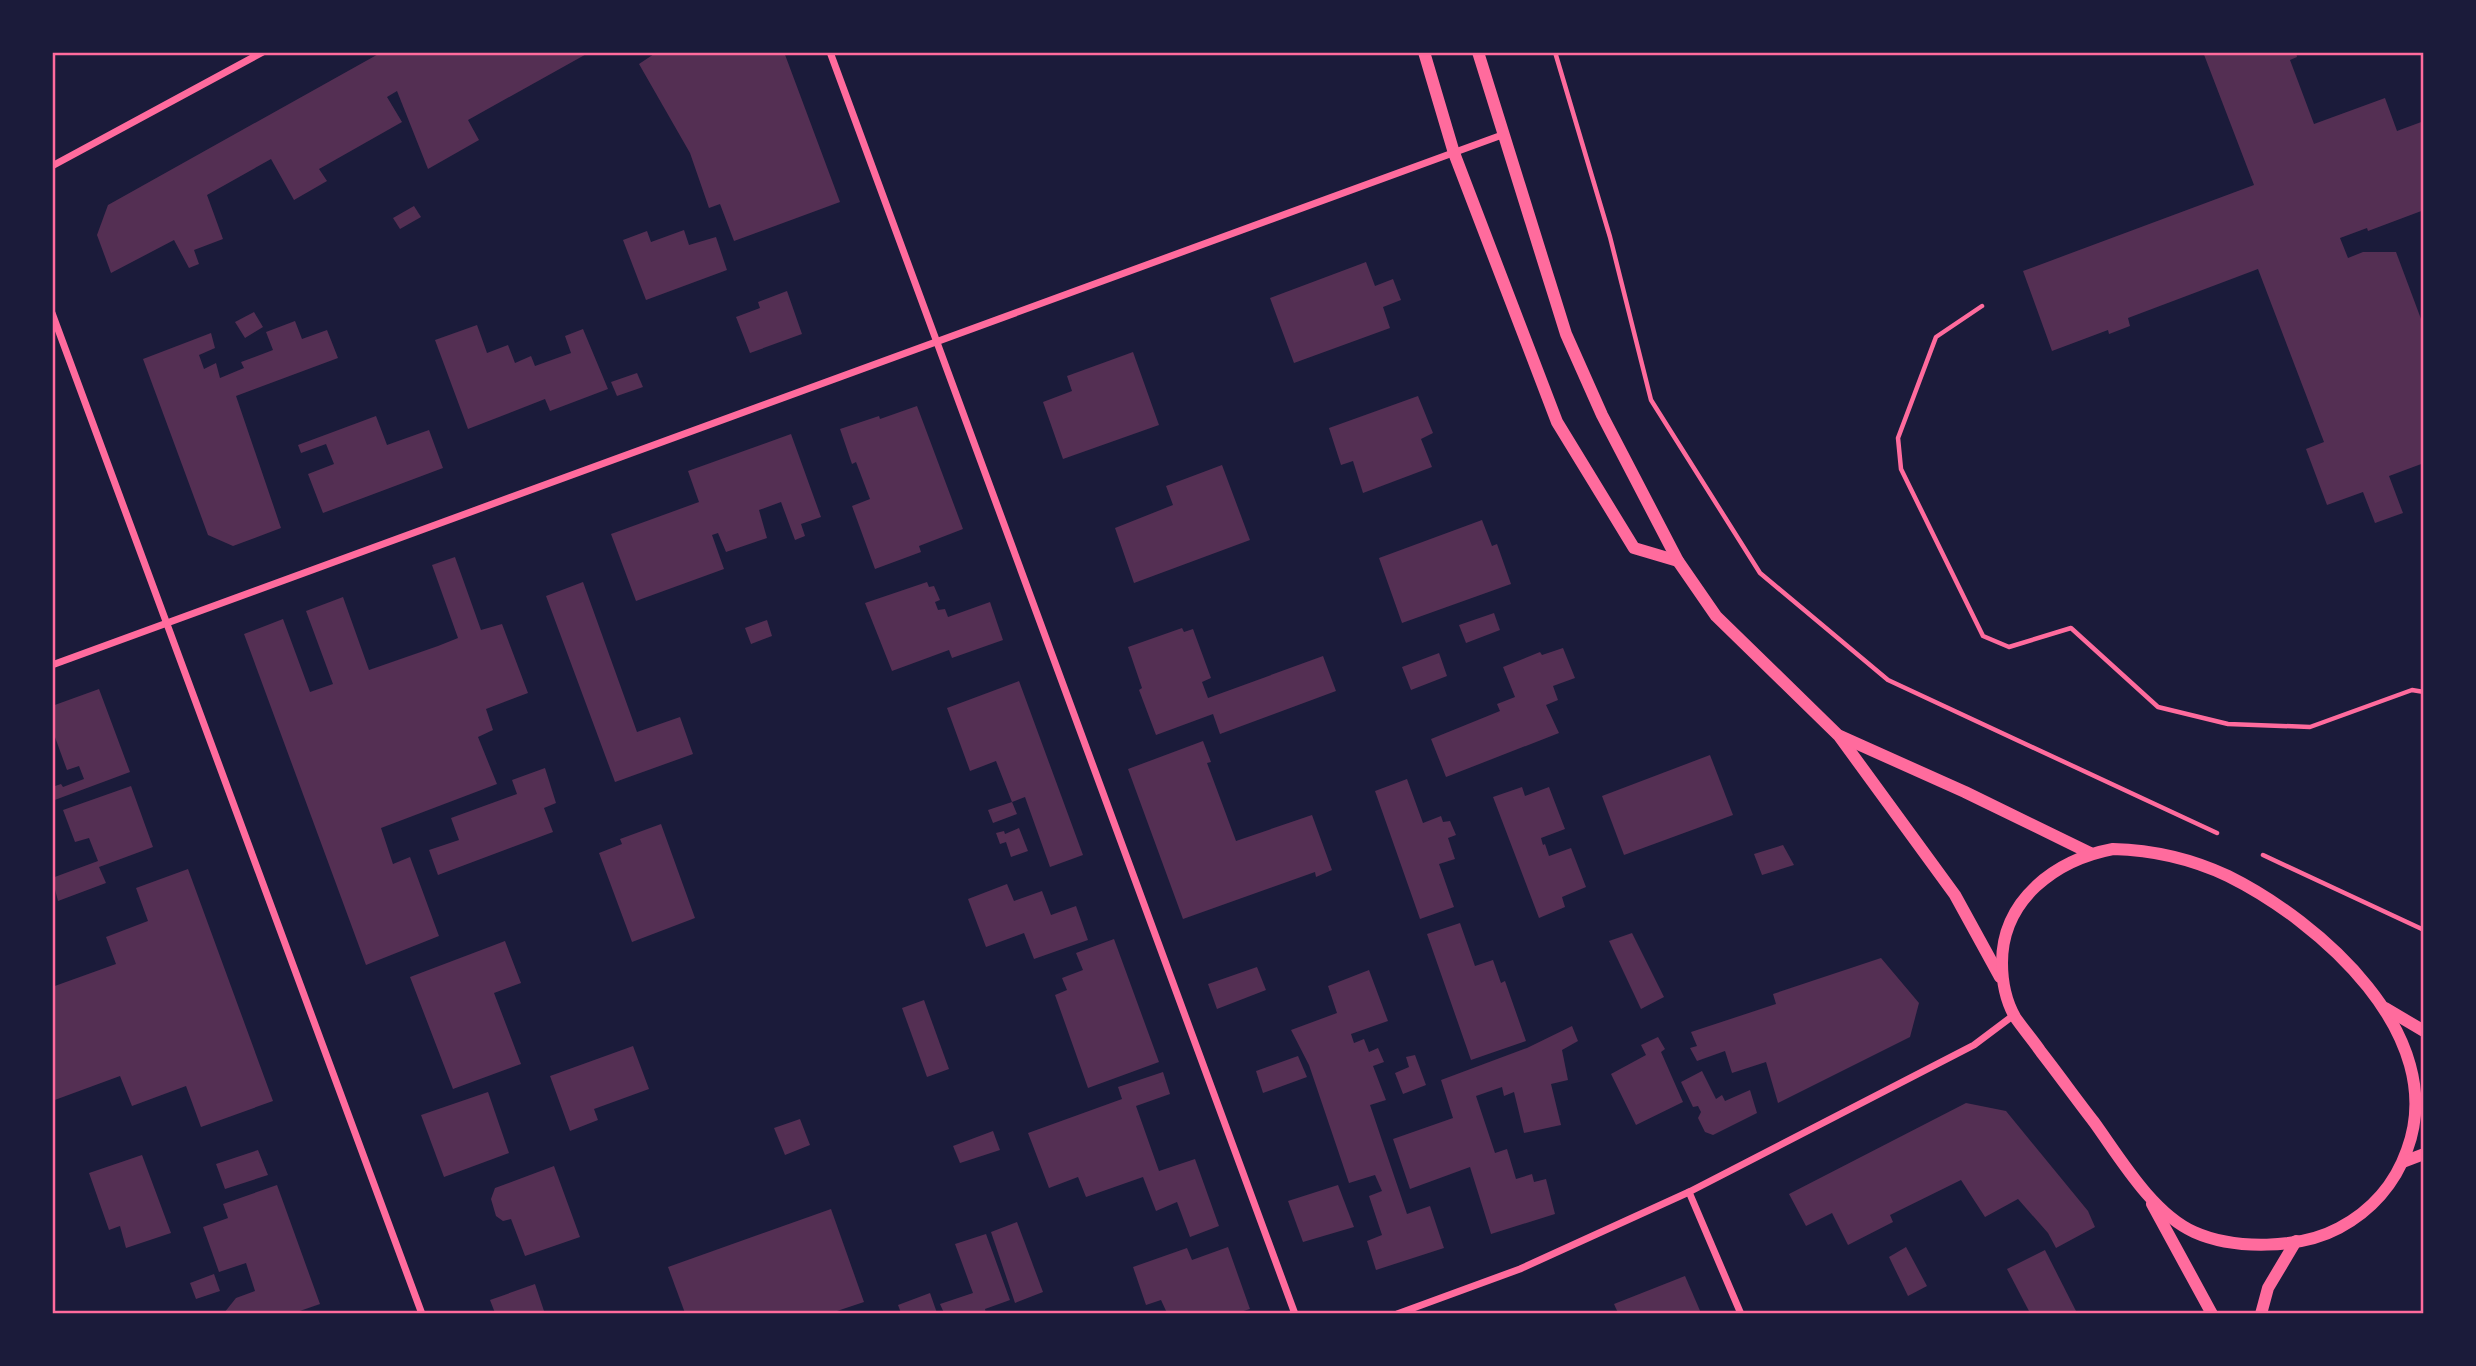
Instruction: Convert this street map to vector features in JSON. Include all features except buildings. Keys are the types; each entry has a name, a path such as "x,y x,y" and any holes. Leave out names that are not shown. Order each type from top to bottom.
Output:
{"street":[{"path":"52,166 263,52"},
{"path":"830,52 1295,1314"},
{"path":"1424,52 1454,153 1557,422 1634,548 1678,561"},
{"path":"1478,52 1566,334 1602,415 1678,561 1716,616 1839,736 1955,895 2002,980 2014,1015 2145,1191 2212,1314"},
{"path":"52,665 1502,135"},
{"path":"52,313 422,1314"},
{"path":"1839,736 1965,792 2090,853"},
{"path":"2002,980 2002,944 2010,919 2025,897 2063,866 2090,853 2113,849 2141,849 2225,875 2274,901 2343,958 2382,1007 2402,1041 2414,1073 2416,1101 2413,1135 2403,1163 2384,1193 2357,1218 2324,1236 2296,1241 2252,1244 2222,1242 2176,1222 2145,1191"},
{"path":"2382,1007 2424,1031"},
{"path":"1397,1314 1520,1269 1689,1192 1974,1045 2014,1015"},
{"path":"2403,1163 2424,1154"},
{"path":"1689,1192 1741,1314"},
{"path":"2261,1314 2268,1288 2296,1241"}],"path":[{"path":"1556,52 1610,237 1651,400 1759,573 1888,680 2224,837"},
{"path":"1982,306 1936,337 1898,438 1900,468 1983,636 2009,647 2071,628 2158,707 2228,724 2310,727 2412,690 2424,692"},
{"path":"2262,854 2424,930"}]}
